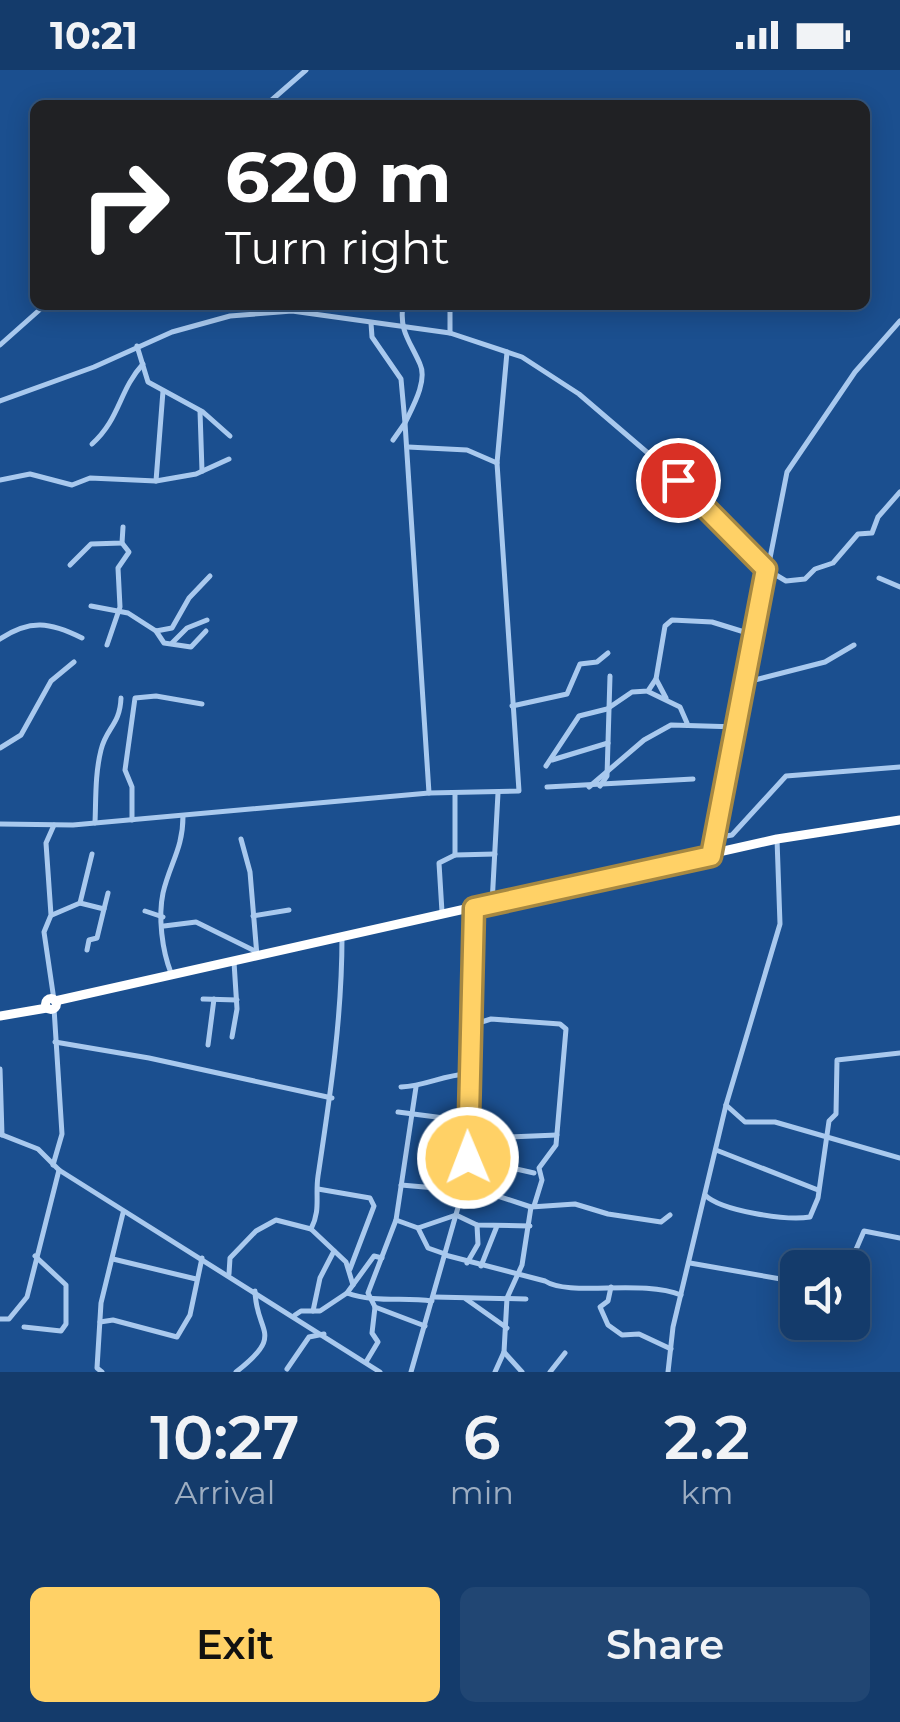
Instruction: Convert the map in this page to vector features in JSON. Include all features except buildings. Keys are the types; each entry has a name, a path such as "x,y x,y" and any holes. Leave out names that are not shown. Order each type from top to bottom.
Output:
{"highway":[{"path":"0,1015 234,962 256,953 777,839 900,820"}],"street":[{"path":"272,100 306,70"},
{"path":"0,346 40,310"},
{"path":"392,440 419,396 422,370 400,325 402,310"},
{"path":"450,310 450,333"},
{"path":"0,401 86,371 195,324 264,312 400,325 450,333 507,352 580,394 685,486 766,569 792,583 806,580 815,570 833,563 858,534 872,532 878,517 900,492"},
{"path":"711,856 782,488 794,456 876,346 900,321"},
{"path":"370,322 372,337 401,378 429,793"},
{"path":"137,346 148,382 200,411 230,436"},
{"path":"0,824 95,823 429,793 519,791 497,463 507,352"},
{"path":"92,444 111,427 128,380 143,364"},
{"path":"156,481 163,390"},
{"path":"200,411 202,470"},
{"path":"407,448 467,450 497,463"},
{"path":"0,480 30,474 72,485 90,478 156,481 229,459"},
{"path":"107,645 118,611 118,568 129,552 122,543 123,527"},
{"path":"70,565 90,544 122,543"},
{"path":"156,631 172,628 189,598 210,576"},
{"path":"879,578 900,588"},
{"path":"91,606 118,611 156,631 164,643 191,646 206,631"},
{"path":"172,643 188,628 207,620"},
{"path":"648,691 656,679 665,626 672,620 712,622 754,635"},
{"path":"0,638 18,626 50,624 82,638"},
{"path":"747,682 824,662 854,646"},
{"path":"512,706 568,694 580,664 598,662 608,653"},
{"path":"0,748 21,736 51,681 74,662"},
{"path":"600,787 607,769 610,676"},
{"path":"656,679 666,698"},
{"path":"608,743 548,763 579,716 606,709 632,692 648,691 680,706 686,723"},
{"path":"132,820 131,780 125,776 136,698 156,696 202,704"},
{"path":"95,823 96,770 101,748 120,716 120,698"},
{"path":"590,787 607,769 634,753 644,740 672,725 738,727"},
{"path":"715,838 732,835 776,792 786,776 900,766"},
{"path":"547,787 693,779"},
{"path":"456,793 456,854"},
{"path":"492,904 498,793"},
{"path":"172,976 164,949 164,890 181,850 183,816"},
{"path":"0,1320 8,1319 27,1296 62,1134 44,932 51,915 46,843 54,824"},
{"path":"668,1372 681,1295 726,1105 780,924 777,839"},
{"path":"240,840 250,872 256,953"},
{"path":"80,903 92,854"},
{"path":"442,915 439,863 456,854 495,854"},
{"path":"88,950 88,940 97,938 102,929 108,893"},
{"path":"51,915 80,903 104,909"},
{"path":"411,1372 456,1215 468,1158 466,1105 474,908"},
{"path":"254,916 290,910"},
{"path":"145,911 163,917"},
{"path":"164,926 196,922 256,953"},
{"path":"311,1229 318,1217 318,1189 340,1028 342,937"},
{"path":"232,1037 237,1000 234,962"},
{"path":"203,999 237,1000"},
{"path":"208,1045 214,1000"},
{"path":"469,1026 491,1019 564,1026 557,1135 552,1154 540,1168 542,1180 507,1298 504,1352 495,1372"},
{"path":"55,1042 150,1058 332,1098"},
{"path":"705,1194 715,1205 792,1220 810,1217 829,1138 829,1121 836,1114 837,1060 900,1053"},
{"path":"0,1069 1,1134 38,1149 56,1167 324,1334 376,1371"},
{"path":"401,1087 416,1087 443,1074 467,1074"},
{"path":"366,1362 378,1342 372,1333 375,1307 368,1293 396,1220 416,1087"},
{"path":"466,1105 509,1137 557,1135"},
{"path":"726,1105 745,1122 776,1122 900,1158"},
{"path":"398,1112 468,1121"},
{"path":"716,1150 818,1190"},
{"path":"468,1158 534,1173"},
{"path":"480,1189 489,1164"},
{"path":"401,1185 436,1188 446,1175 533,1206 575,1204 608,1214 662,1222 670,1215"},
{"path":"318,1189 370,1198 374,1206 350,1269"},
{"path":"102,1372 98,1368 100,1303 122,1210"},
{"path":"396,1220 418,1228 456,1215 477,1225 530,1226"},
{"path":"229,1274 230,1258 241,1243 276,1220 311,1229 350,1269 353,1285"},
{"path":"467,1262 478,1244 477,1225"},
{"path":"481,1266 497,1226"},
{"path":"418,1228 428,1248 514,1276 545,1281 559,1289 650,1287 681,1295"},
{"path":"856,1250 864,1230 900,1238"},
{"path":"313,1311 320,1278 334,1251"},
{"path":"24,1327 61,1330 66,1324 66,1285 34,1256"},
{"path":"295,1316 320,1311 347,1294 374,1256 382,1258"},
{"path":"112,1258 196,1279"},
{"path":"100,1322 113,1320 177,1337 190,1315 202,1258"},
{"path":"690,1262 780,1279"},
{"path":"610,1287 608,1301 600,1307 608,1325 622,1335 639,1334 671,1348"},
{"path":"236,1372 255,1359 266,1331 255,1291"},
{"path":"347,1294 371,1298 526,1299"},
{"path":"464,1297 507,1328"},
{"path":"375,1307 424,1326"},
{"path":"287,1369 309,1337 324,1334"},
{"path":"504,1352 522,1372"},
{"path":"550,1372 565,1353"}],"route":[{"path":"468,1158 466,1105 474,908 711,856 766,569 678,480"}]}
